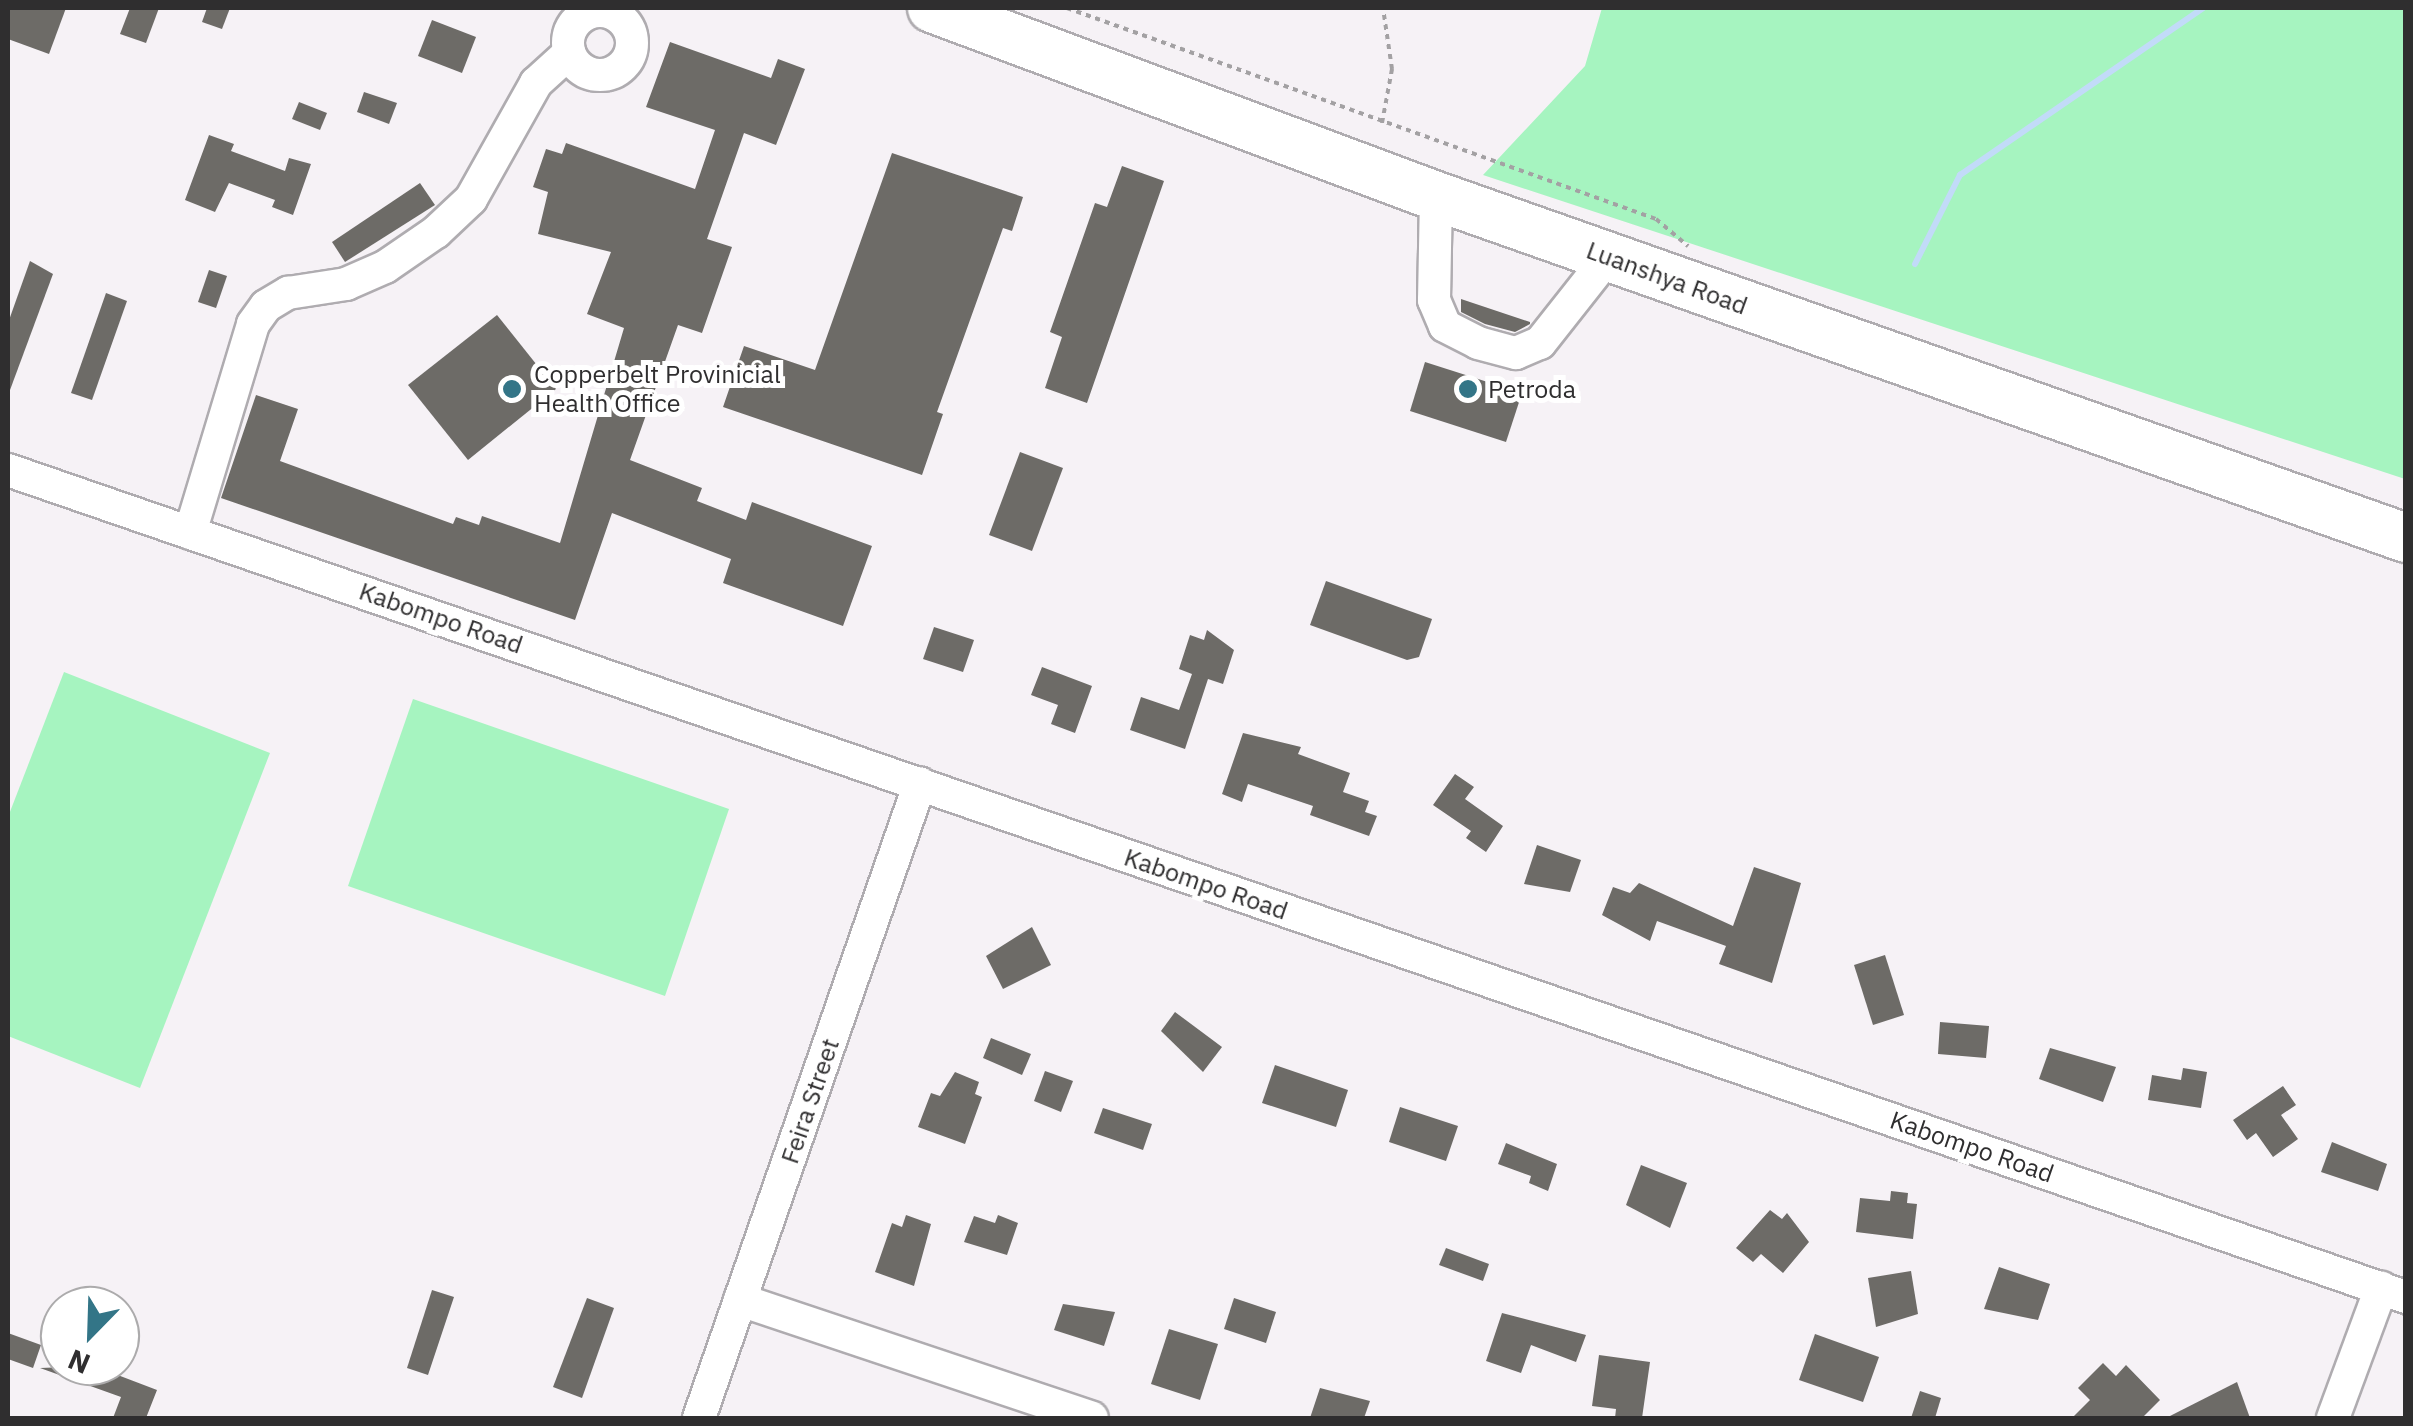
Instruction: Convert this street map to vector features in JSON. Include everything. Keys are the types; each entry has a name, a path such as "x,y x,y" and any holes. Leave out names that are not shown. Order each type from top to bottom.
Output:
{"highway":[{"name":"Luanshya Road","path":"932,8 1436,196 2406,538"}],"street":[{"path":"190,533 253,324 266,306 288,293 346,284 385,267 436,232 470,199 536,83 569,53"},
{"path":"1436,196 1434,300 1445,326 1478,343 1516,352 1540,343 1608,257"},
{"name":"Kabompo Road","path":"8,470 2393,1292"},
{"name":"Feira Street","path":"699,1418 920,783"},
{"path":"2333,1418 2393,1292"},
{"path":"740,1300 1092,1418"}],"path":[{"path":"1067,8 1656,219 1694,251"},
{"path":"1382,123 1392,69 1383,8"}],"green space":[{"path":"1602,8 2405,8 2405,479 1483,175 1585,66"},
{"path":"64,672 270,753 140,1088 8,1036 8,817"},
{"path":"413,699 729,809 665,996 348,886"}],"building":[{"path":"8,8 66,8 49,54 8,39"},
{"path":"130,8 159,8 146,43 120,34"},
{"path":"207,8 230,8 222,29 202,22"},
{"path":"432,20 476,37 462,73 418,56"},
{"path":"670,42 771,78 778,59 805,69 776,145 744,133 707,239 732,247 702,333 678,325 630,460 702,488 697,501 746,520 752,502 872,546 843,626 723,583 731,559 612,513 575,620 221,498 256,395 298,409 280,461 453,524 456,517 479,525 482,516 560,543 624,328 587,314 611,252 538,234 548,192 533,187 546,149 562,154 566,143 695,189 715,130 646,107"},
{"path":"364,92 397,103 389,124 357,112"},
{"path":"299,102 327,113 320,130 292,119"},
{"path":"209,135 234,144 231,151 285,171 289,158 311,164 293,215 272,207 275,200 229,183 215,212 185,200"},
{"path":"892,153 1023,197 1012,231 1003,228 937,412 943,414 922,475 723,407 744,346 815,370"},
{"path":"1122,166 1164,181 1087,403 1045,388 1062,337 1050,332 1095,203 1107,207"},
{"path":"420,183 435,205 345,262 332,242"},
{"path":"30,261 53,274 10,390 8,323"},
{"path":"209,270 227,276 216,308 198,302"},
{"path":"106,293 127,301 92,400 71,393"},
{"path":"1461,299 1530,324 1515,332 1485,324 1461,312"},
{"path":"497,315 556,389 468,460 408,385"},
{"path":"1425,362 1522,393 1506,442 1410,411"},
{"path":"1020,452 1063,468 1032,551 989,535"},
{"path":"1326,581 1432,619 1419,657 1407,660 1310,625"},
{"path":"934,627 974,640 963,672 923,659"},
{"path":"1207,630 1234,650 1223,684 1208,679 1185,749 1130,730 1141,697 1179,710 1192,674 1179,669 1190,635 1204,640"},
{"path":"1042,667 1092,686 1075,733 1051,724 1058,705 1031,695"},
{"path":"1243,733 1301,747 1298,754 1350,773 1343,792 1369,801 1365,812 1377,816 1369,836 1310,815 1313,806 1248,784 1242,802 1222,794"},
{"path":"1455,774 1474,787 1465,799 1503,826 1486,852 1466,838 1471,831 1433,805"},
{"path":"1537,845 1581,860 1570,892 1524,884"},
{"path":"1754,867 1801,883 1772,983 1719,964 1726,946 1657,921 1650,941 1602,915 1613,887 1630,893 1639,883 1733,926"},
{"path":"1032,927 1051,965 1003,989 986,956"},
{"path":"1885,955 1904,1015 1873,1025 1854,965"},
{"path":"1175,1012 1222,1047 1203,1072 1161,1031"},
{"path":"1940,1022 1989,1026 1986,1058 1938,1054"},
{"path":"991,1038 1031,1054 1022,1075 983,1058"},
{"path":"2050,1048 2116,1067 2103,1102 2039,1079"},
{"path":"1275,1065 1348,1090 1336,1127 1262,1103"},
{"path":"2183,1068 2207,1072 2201,1108 2148,1100 2152,1075 2181,1080"},
{"path":"1045,1071 1073,1081 1061,1112 1034,1101"},
{"path":"955,1072 979,1082 975,1094 982,1097 965,1144 918,1127 931,1093 940,1096"},
{"path":"2283,1086 2296,1105 2281,1115 2298,1139 2273,1157 2256,1133 2247,1140 2233,1120"},
{"path":"1400,1107 1458,1126 1446,1161 1389,1142"},
{"path":"1103,1108 1152,1124 1143,1150 1094,1133"},
{"path":"2332,1142 2387,1164 2378,1191 2321,1172"},
{"path":"1506,1143 1557,1164 1548,1191 1529,1183 1531,1176 1498,1164"},
{"path":"1641,1165 1687,1183 1670,1228 1626,1205"},
{"path":"1891,1191 1908,1193 1907,1203 1917,1204 1913,1239 1856,1232 1860,1198 1890,1201"},
{"path":"1770,1210 1782,1219 1787,1213 1809,1242 1783,1273 1761,1254 1753,1262 1736,1248"},
{"path":"906,1215 931,1224 914,1286 875,1272 892,1223 902,1227"},
{"path":"998,1215 1018,1223 1007,1255 964,1242 974,1216 995,1223"},
{"path":"1446,1248 1489,1264 1483,1281 1439,1265"},
{"path":"1999,1267 2050,1284 2038,1320 1984,1309"},
{"path":"1911,1271 1918,1314 1876,1327 1868,1278"},
{"path":"432,1290 454,1297 428,1375 407,1368"},
{"path":"587,1298 614,1308 582,1398 553,1387"},
{"path":"1234,1298 1276,1312 1266,1343 1224,1329"},
{"path":"1063,1304 1115,1312 1104,1346 1054,1330"},
{"path":"1502,1313 1586,1335 1576,1362 1531,1345 1521,1373 1486,1361"},
{"path":"1169,1329 1218,1344 1200,1400 1151,1384"},
{"path":"8,1333 40,1345 33,1368 8,1359"},
{"path":"1815,1334 1879,1357 1863,1402 1799,1380"},
{"path":"1599,1355 1650,1362 1642,1418 1615,1418 1616,1409 1592,1406"},
{"path":"2103,1363 2116,1376 2126,1365 2160,1400 2142,1418 2072,1418 2090,1400 2078,1388"},
{"path":"2237,1382 2250,1418 2166,1418"},
{"path":"140,1384 157,1390 146,1418 113,1418 121,1397 90,1386"},
{"path":"1320,1388 1370,1401 1364,1418 1310,1418"},
{"path":"1920,1391 1941,1398 1935,1418 1911,1418"}],"waterway":[{"path":"1915,264 1960,175 2203,8"}],"place":[{"name":"Copperbelt Provinicial Health Office","path":"512,389"},
{"name":"Petroda","path":"1468,389"}]}
